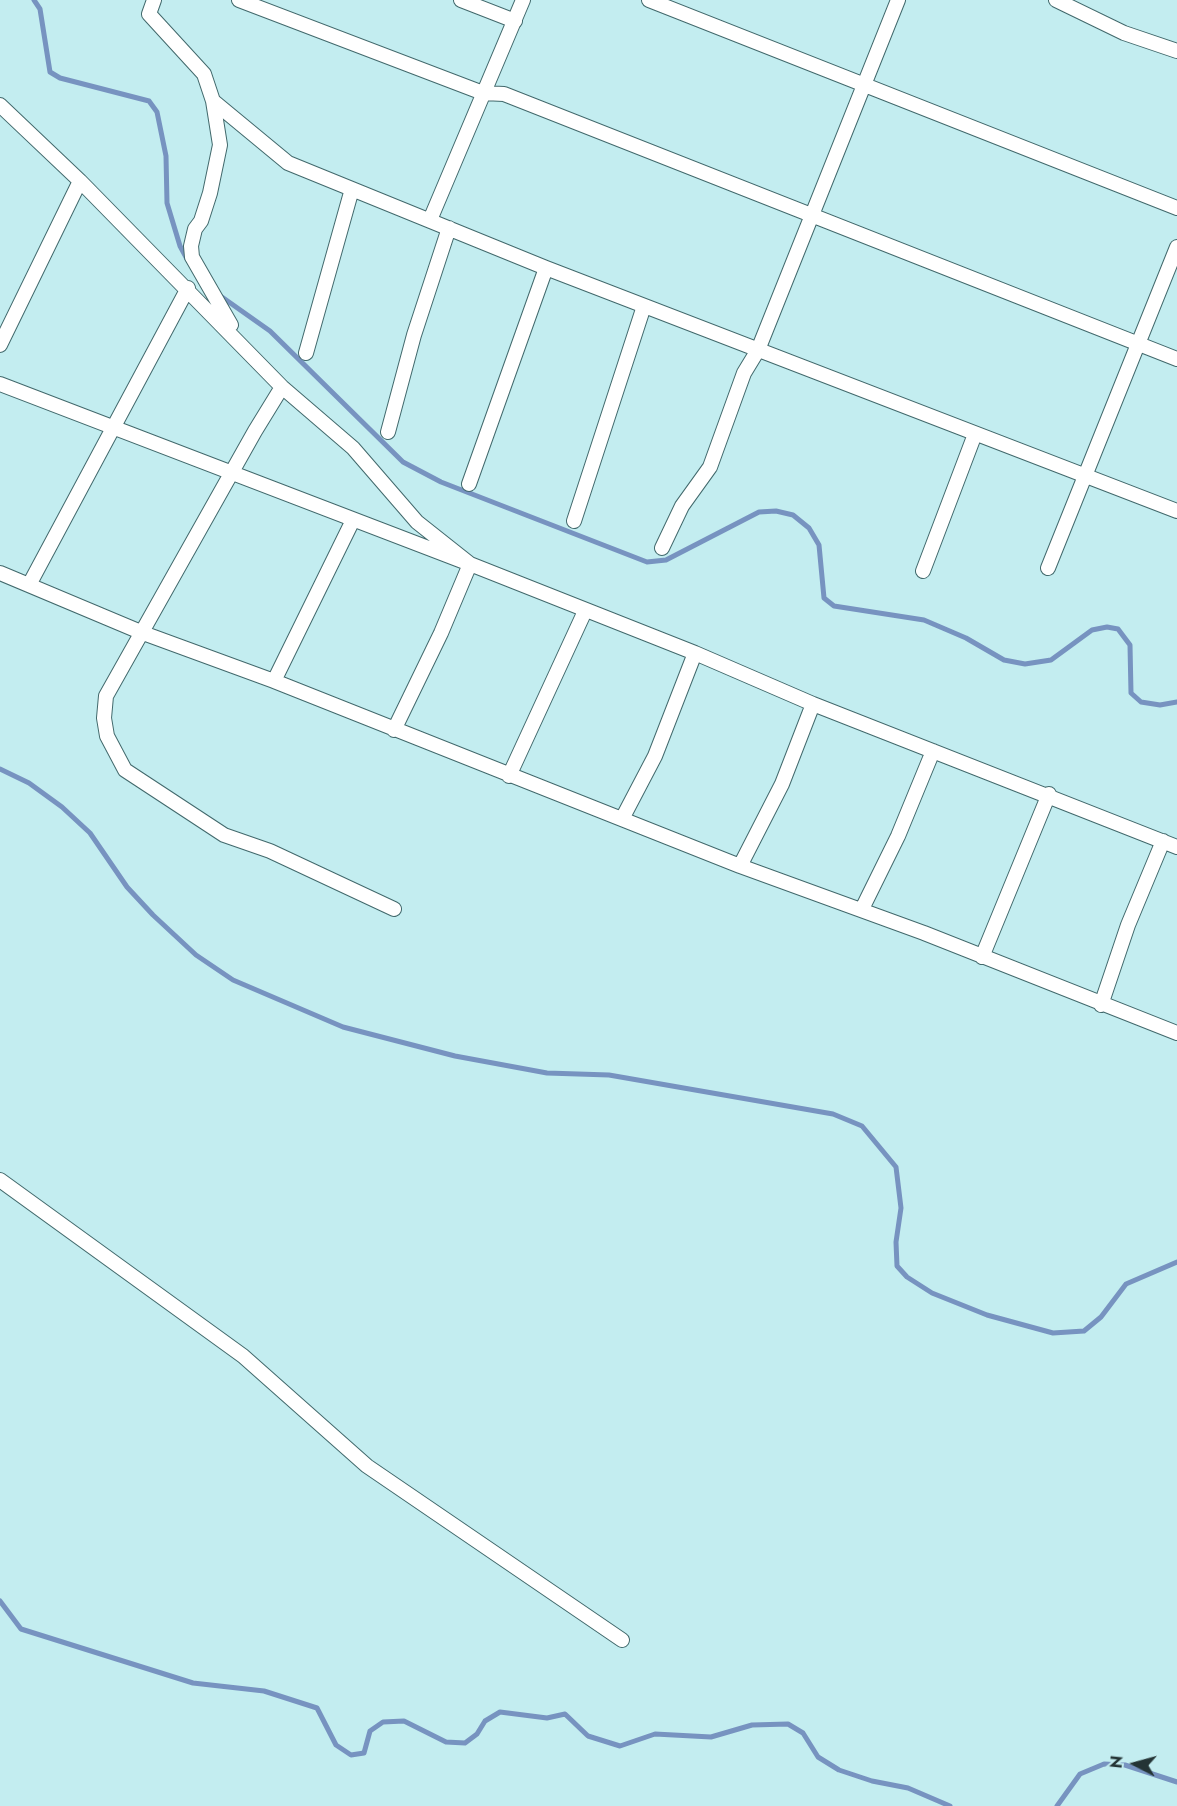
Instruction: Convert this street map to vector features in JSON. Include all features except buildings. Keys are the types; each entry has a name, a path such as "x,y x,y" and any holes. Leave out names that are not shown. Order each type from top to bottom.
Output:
{"street":[{"path":"154,0 149,14 204,74 213,100 220,145 210,193 201,221 195,229 191,246 192,257 242,345"},
{"path":"239,0 483,93 504,94 1177,359"},
{"path":"461,0 515,21"},
{"path":"430,220 523,0"},
{"path":"649,0 1177,208"},
{"path":"662,548 682,506 710,467 744,373 758,350 898,0"},
{"path":"1056,0 1124,33 1177,51"},
{"path":"213,100 288,163 546,268 1177,511"},
{"path":"0,105 188,288 282,387 353,448 417,522 470,564"},
{"path":"0,345 80,181"},
{"path":"306,353 352,189"},
{"path":"388,432 414,335 449,228"},
{"path":"1048,568 1177,247"},
{"path":"469,484 546,268"},
{"path":"29,585 188,288"},
{"path":"574,521 644,306"},
{"path":"0,384 470,564 695,653 813,704 1048,794 1177,847"},
{"path":"282,387 106,696 104,718 108,736 125,770 224,835 270,851 394,909"},
{"path":"923,571 975,434"},
{"path":"274,681 353,520"},
{"path":"394,730 441,633 470,564"},
{"path":"0,573 143,633 274,681 509,776 740,866 862,909 1177,1033"},
{"path":"509,776 585,611"},
{"path":"622,819 655,756 695,653"},
{"path":"740,866 782,784 813,704"},
{"path":"862,909 898,836 933,751"},
{"path":"982,957 1048,794"},
{"path":"1101,1005 1128,925 1163,841"},
{"path":"0,1180 243,1356 367,1466 622,1640"}],"waterway":[{"path":"34,0 40,9 50,72 60,78 149,101 157,112 166,156 167,203 180,246 187,259"},
{"path":"219,295 270,331 403,462 441,482 647,562 666,560 759,512 776,511 793,515 809,528 819,545 824,598 834,606 924,620 966,638 1004,660 1025,664 1051,660 1092,630 1107,627 1118,629 1130,645 1131,693 1141,702 1160,705 1177,702"},
{"path":"0,769 29,783 62,807 90,833 127,887 196,955 233,980 343,1027 455,1056 547,1073 609,1075 833,1114 862,1126 896,1167 901,1208 896,1242 897,1266 907,1277 932,1293 987,1315 1053,1333 1084,1331 1101,1317 1126,1284 1177,1262"},
{"path":"0,1601 21,1629 193,1683 264,1691 317,1708 336,1745 351,1755 364,1753 370,1731 383,1722 404,1721 446,1742 465,1743 477,1734 485,1721 500,1712 547,1718 565,1714 588,1736 620,1746 655,1734 711,1737 752,1725 788,1724 803,1733 818,1757 839,1770 872,1781 908,1788 950,1806"},
{"path":"1057,1806 1080,1774 1104,1764 1125,1765 1177,1782"}]}
